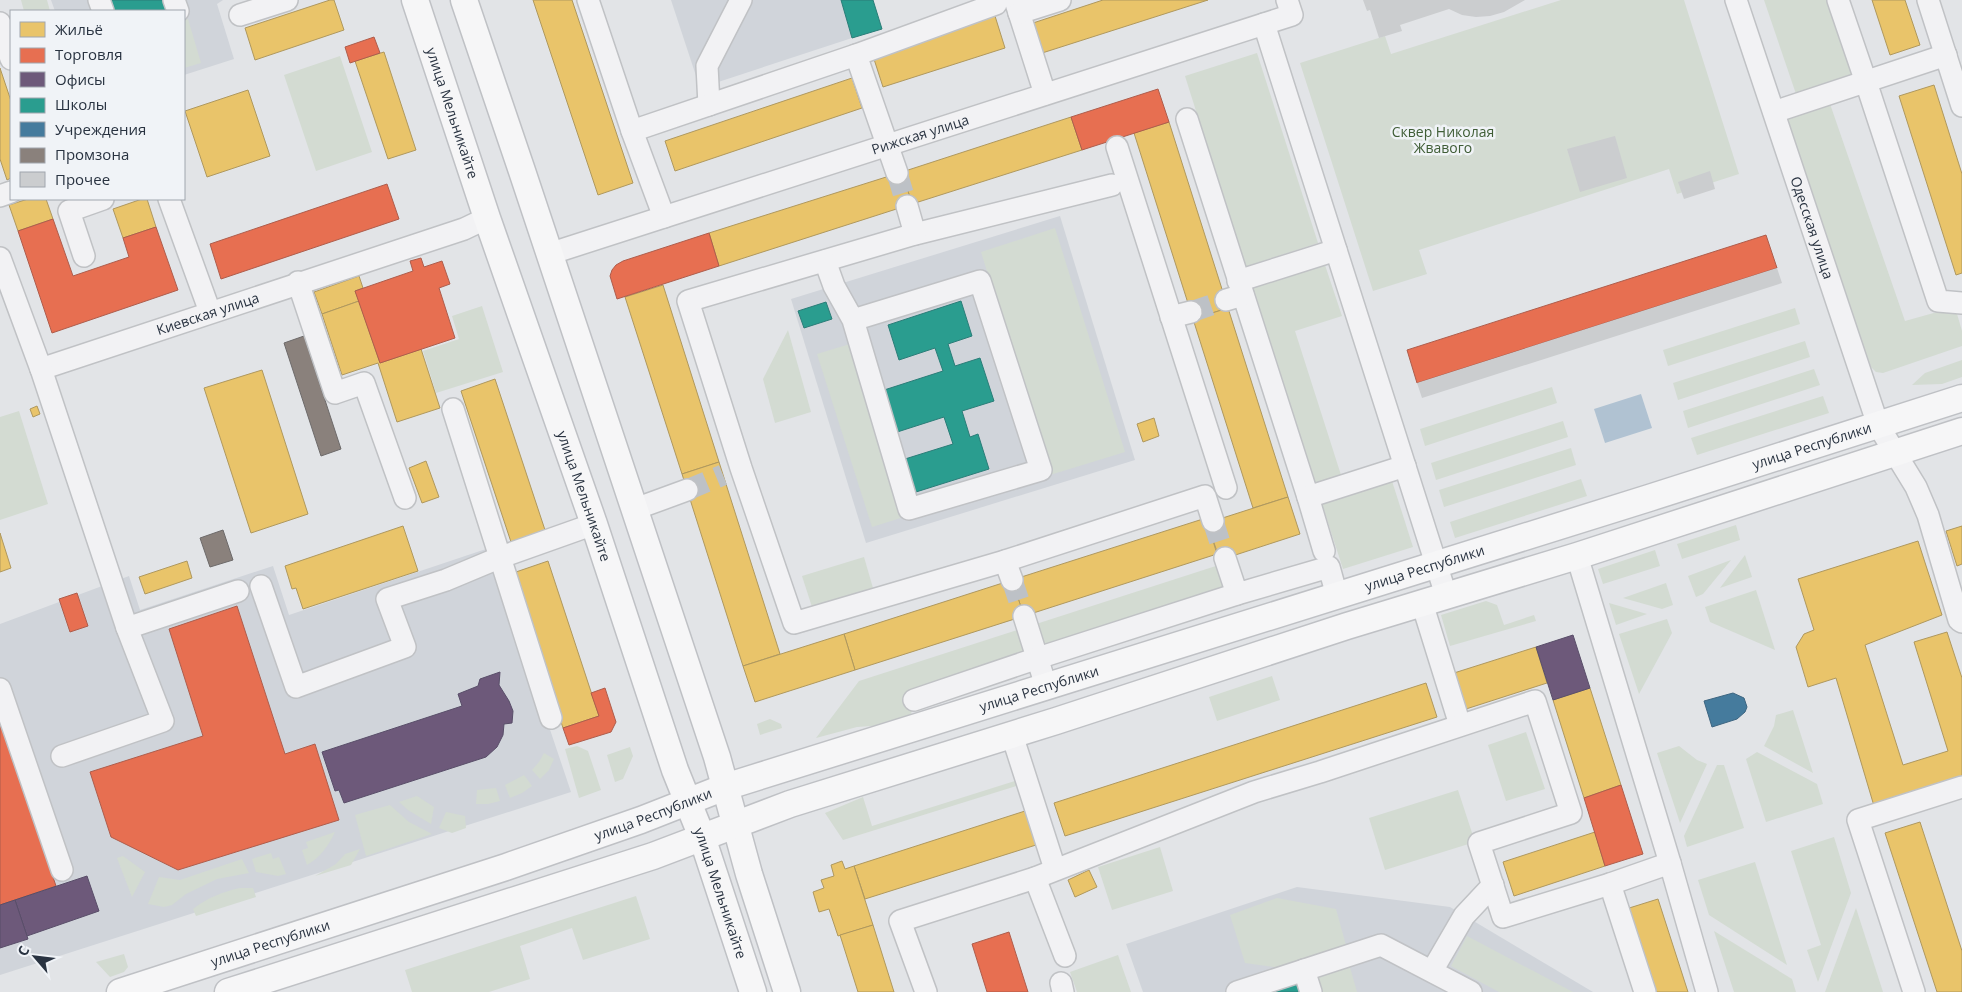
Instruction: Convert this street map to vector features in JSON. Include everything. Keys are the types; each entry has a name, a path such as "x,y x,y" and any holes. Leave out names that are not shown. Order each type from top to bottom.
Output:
{"main road":[{"name":"улица Мельникайте","path":"414,0 487,218 594,524 687,802 702,837 753,992"},
{"path":"464,0 717,757 735,824 787,992"},
{"name":"улица Республики","path":"120,992 506,867 725,788 1962,398"},
{"path":"228,992 653,856 790,804 1012,735 1446,595 1577,556 1962,431"}],"street":[{"path":"240,15 287,0"},
{"path":"588,0 632,131 664,216"},
{"path":"709,105 707,66 741,0"},
{"path":"632,131 856,55 1010,6 1060,0"},
{"name":"Одесская улица","path":"1736,0 1878,425 1916,487 1928,515 1958,599 1959,620 1962,622"},
{"path":"1838,0 1938,301 1962,303"},
{"path":"1928,0 1962,106"},
{"path":"1010,6 1045,94"},
{"name":"Рижская улица","path":"549,254 1264,24 1290,7"},
{"path":"0,23 10,55"},
{"path":"1264,24 1446,595"},
{"path":"856,55 897,173"},
{"path":"1774,112 1946,55"},
{"path":"1187,119 1236,292 1308,497 1324,551"},
{"path":"1117,147 1181,314 1226,488"},
{"path":"1112,185 915,234 688,301 732,471 794,623 1009,570 1205,496 1213,521"},
{"path":"84,256 69,211 100,200"},
{"path":"168,200 210,312"},
{"path":"907,206 915,234"},
{"name":"Киевская улица","path":"41,369 464,228 487,218"},
{"path":"1236,292 1336,250"},
{"path":"0,258 41,369 128,628 163,722 62,756"},
{"path":"825,261 834,286 853,320 909,509 1041,470 980,282 853,320"},
{"path":"298,282 335,393 364,384 406,498"},
{"path":"453,409 551,718"},
{"path":"1308,497 1405,466"},
{"path":"635,510 687,490"},
{"path":"261,586 296,687 405,647 387,599 446,580 501,557 594,524"},
{"path":"1577,556 1707,992"},
{"path":"1225,558 1237,594"},
{"path":"914,700 1237,594 1329,567 1337,596"},
{"path":"128,628 238,591"},
{"path":"1422,603 1460,725"},
{"path":"1024,616 1046,686"},
{"path":"0,689 62,870"},
{"path":"926,992 900,922 1035,878 1254,792 1535,701 1571,814 1479,843 1503,917 1610,884 1670,863"},
{"path":"1012,735 1055,869"},
{"path":"1914,992 1858,820 1962,787"},
{"path":"1035,878 1066,956"},
{"path":"1610,884 1645,992"},
{"path":"1437,980 1464,916 1493,885"},
{"path":"1237,992 1381,945 1437,980 1471,992"},
{"path":"1304,970 1311,992"}],"shaded area":[{"path":"51,0 223,0 217,4 234,59 185,75 185,10 55,10"},
{"path":"671,0 841,0 852,38 700,88"},
{"path":"1060,216 1135,460 866,543 791,299"},
{"path":"489,548 571,792 0,975 0,624 129,576 140,610 273,566 289,615"},
{"path":"1297,887 1450,907 1593,992 1143,992 1126,944"}],"green space":[{"path":"21,0 47,0 50,10 24,10"},
{"name":"Сквер Николая Жвавого","path":"1561,0 1684,0 1739,174 1677,194 1669,169 1419,250 1427,274 1373,291 1300,63 1385,36 1391,54"},
{"path":"1764,0 1837,0 1860,73 1796,94"},
{"path":"188,19 201,63 185,68 185,20"},
{"path":"1257,53 1318,243 1245,267 1185,76"},
{"path":"340,56 372,152 316,171 284,75"},
{"path":"1829,101 1905,321 1955,307 1962,331 1962,346 1883,373 1876,372 1871,367 1783,115"},
{"path":"1055,228 1125,452 1050,475 981,252"},
{"path":"1325,265 1342,316 1295,331 1341,475 1314,483 1251,288"},
{"path":"482,306 503,372 436,393 423,351 459,339 452,316"},
{"path":"1795,308 1800,324 1668,366 1663,350"},
{"path":"788,330 811,412 775,423 763,379"},
{"path":"1805,341 1810,357 1678,400 1673,383"},
{"path":"853,343 907,516 872,527 817,354"},
{"path":"1962,360 1962,377 1942,384 1912,385 1925,373"},
{"path":"1814,369 1820,385 1688,428 1683,411"},
{"path":"1552,387 1557,403 1425,446 1420,429"},
{"path":"1823,396 1829,413 1697,455 1691,438"},
{"path":"19,411 48,504 0,520 0,417"},
{"path":"1563,421 1568,437 1436,480 1431,463"},
{"path":"1571,448 1576,465 1444,507 1439,490"},
{"path":"1581,479 1587,496 1455,538 1450,522"},
{"path":"1392,481 1413,547 1343,569 1322,504"},
{"path":"1736,525 1740,540 1682,559 1677,544"},
{"path":"1655,550 1660,566 1603,584 1598,569"},
{"path":"1745,555 1752,577 1720,588"},
{"path":"864,557 873,588 812,607 802,576"},
{"path":"1731,560 1703,594 1696,597 1688,576"},
{"path":"1222,564 1231,588 913,693 911,717 885,725 857,727 816,738 859,681"},
{"path":"1666,583 1673,605 1662,609 1623,598"},
{"path":"1756,590 1775,650 1710,622 1705,607"},
{"path":"1486,601 1497,605 1504,625 1534,615 1536,621 1450,646 1441,615"},
{"path":"1609,603 1647,614 1616,625"},
{"path":"1667,619 1672,633 1639,694 1619,634"},
{"path":"1272,676 1280,700 1217,721 1209,697"},
{"path":"1793,710 1813,773 1764,746 1774,726 1776,715"},
{"path":"770,719 781,724 782,728 760,735 757,724"},
{"path":"1526,732 1545,789 1506,801 1488,745"},
{"path":"577,746 588,751 601,790 579,798 565,749"},
{"path":"1679,746 1697,760 1707,764 1680,823 1657,753"},
{"path":"630,747 633,756 623,779 615,782 607,755"},
{"path":"1757,752 1817,784 1823,804 1766,822 1746,759"},
{"path":"544,753 554,759 549,770 540,779 532,770"},
{"path":"1717,765 1724,765 1744,828 1687,847 1684,836"},
{"path":"524,775 532,786 510,798 505,785"},
{"path":"1021,779 1023,784 843,840 825,813 863,797 872,826"},
{"path":"496,788 500,801 476,804 477,790"},
{"path":"1458,790 1475,842 1385,870 1369,818"},
{"path":"417,796 434,807 431,824 399,802"},
{"path":"390,805 409,822 432,834 366,856 355,815"},
{"path":"446,812 465,816 466,828 452,833 439,828"},
{"path":"335,832 324,851 307,865 302,850 308,848 306,842"},
{"path":"1834,837 1851,893 1818,982 1807,950 1821,945 1791,851"},
{"path":"1160,847 1173,891 1112,910 1098,867"},
{"path":"360,849 351,865 315,876 336,864 345,854"},
{"path":"271,853 273,859 279,857 286,874 278,876 256,872 252,859"},
{"path":"123,856 145,872 132,897 117,858"},
{"path":"242,859 249,873 217,879 186,894 172,905 164,907 148,904 159,877 180,880"},
{"path":"1755,862 1787,965 1709,915 1698,880"},
{"path":"240,888 253,888 256,897 196,916 193,909 204,902"},
{"path":"636,896 650,939 583,960 572,928 520,946 530,979 489,992 412,992 405,970"},
{"path":"1277,898 1336,909 1347,949 1281,968 1245,963 1230,915"},
{"path":"1856,908 1883,992 1825,992"},
{"path":"1714,931 1792,979 1796,992 1734,992"},
{"path":"1467,936 1573,992 1499,992 1451,966"},
{"path":"124,954 128,967 124,972 110,977 96,962"},
{"path":"1118,955 1131,992 1077,992 1070,972"},
{"path":"1349,964 1357,992 1321,992 1316,973"}],"water":[{"path":"1641,394 1652,428 1605,443 1594,409"}],"building: Жильё":[{"path":"334,0 344,30 255,60 245,28"},
{"path":"533,0 572,0 633,183 598,195"},
{"path":"1103,0 1208,0 1039,54 1030,24"},
{"path":"1872,0 1905,0 1920,45 1890,55"},
{"path":"995,16 1005,48 883,87 873,56"},
{"path":"384,52 416,150 388,159 355,61"},
{"path":"0,68 10,98 10,178 7,180 0,159"},
{"path":"852,78 862,108 675,171 665,141"},
{"path":"1934,85 1962,174 1962,273 1956,275 1899,96"},
{"path":"248,90 270,156 207,177 185,111"},
{"path":"1071,117 1082,150 912,204 902,172"},
{"path":"1169,122 1228,308 1193,319 1134,133"},
{"path":"902,172 912,204 719,266 709,233"},
{"path":"25,200 46,200 53,219 18,231 9,205"},
{"path":"139,200 147,200 156,227 123,238 113,209"},
{"path":"359,276 363,288 355,291 359,301 322,314 314,292"},
{"path":"663,285 719,462 682,474 625,297"},
{"path":"359,301 380,363 421,349 440,408 397,422 378,363 342,375 322,314"},
{"path":"1228,308 1288,497 1253,508 1193,319"},
{"path":"262,370 308,514 251,533 204,388"},
{"path":"495,379 545,530 511,542 461,391"},
{"path":"37,406 40,414 33,417 30,409"},
{"path":"1154,418 1159,436 1143,442 1137,424"},
{"path":"426,461 439,497 422,503 409,468"},
{"path":"719,462 780,654 743,666 682,474"},
{"path":"1288,497 1300,534 1220,560 1207,523"},
{"path":"1206,518 1217,554 1024,616 1012,580"},
{"path":"403,526 418,571 303,609 296,588 292,589 285,566"},
{"path":"1962,526 1962,564 1957,566 1946,531"},
{"path":"0,533 11,568 0,572"},
{"path":"1918,541 1942,615 1865,645 1903,765 1948,751 1914,642 1947,632 1962,678 1962,778 1874,806 1836,678 1808,687 1796,647 1804,634 1814,630 1798,579"},
{"path":"187,561 192,578 145,594 139,577"},
{"path":"548,561 599,716 563,728 513,573"},
{"path":"1012,580 1024,616 855,670 844,634"},
{"path":"844,634 855,670 755,702 743,666"},
{"path":"1536,647 1547,683 1466,709 1454,673"},
{"path":"1426,683 1437,717 1065,836 1054,803"},
{"path":"1590,688 1621,785 1584,798 1553,700"},
{"path":"1025,811 1036,845 865,899 854,866"},
{"path":"1920,822 1962,951 1962,992 1937,992 1885,833"},
{"path":"1595,832 1605,866 1514,896 1503,862"},
{"path":"842,861 845,869 854,866 873,925 838,936 829,909 819,912 813,892 824,888 821,880 834,876 831,865"},
{"path":"1089,870 1097,887 1075,897 1068,880"},
{"path":"1658,899 1688,992 1652,992 1626,909"},
{"path":"873,925 894,992 858,992 840,935"}],"building: Торговля":[{"path":"374,37 380,53 350,63 345,47"},
{"path":"1158,89 1169,122 1082,150 1071,117"},
{"path":"387,184 399,219 221,279 210,244"},
{"path":"53,219 73,276 129,257 123,238 156,227 178,290 52,333 18,231"},
{"path":"709,233 719,266 617,299 610,276 616,265 623,261"},
{"path":"1766,235 1777,268 1417,383 1407,350"},
{"path":"421,258 424,267 442,261 450,284 439,288 455,338 380,363 355,291 413,271 410,261"},
{"path":"77,593 88,626 70,632 59,599"},
{"path":"237,606 285,754 315,744 339,820 178,870 111,837 90,772 203,736 169,629"},
{"path":"605,688 616,722 611,732 569,745 563,728 599,716 591,693"},
{"path":"0,720 56,886 0,905"},
{"path":"1621,785 1643,854 1605,866 1584,798"},
{"path":"1009,932 1028,992 987,992 972,944"}],"building: Офисы":[{"path":"1573,635 1590,688 1553,700 1536,647"},
{"path":"500,672 499,685 513,711 512,723 504,724 503,735 497,747 486,757 344,803 339,790 335,791 322,752 462,706 458,694 478,686 480,679"},
{"path":"87,876 99,911 27,936 15,900"},
{"path":"15,900 28,939 0,948 0,905"}],"building: Школы":[{"path":"109,0 166,0 169,10 113,10"},
{"path":"841,0 873,0 882,29 852,38"},
{"path":"961,301 972,336 948,344 955,366 980,358 994,401 962,411 970,437 978,434 989,469 916,492 905,459 953,444 944,417 891,434 878,392 943,371 935,348 899,360 888,325"},
{"path":"826,302 832,319 804,328 798,311"},
{"path":"1298,981 1302,992 1265,992"}],"building: Учреждения":[{"path":"1733,693 1744,698 1747,707 1745,712 1737,719 1712,727 1704,701"}],"building: Промзона":[{"path":"304,336 341,449 321,456 284,343"},
{"path":"223,530 233,560 210,567 200,538"}],"building: Прочее":[{"path":"1363,0 1525,0 1504,12 1490,16 1462,15 1449,9 1400,25 1402,31 1379,38 1370,10 1367,11"},
{"path":"1615,136 1627,178 1580,192 1567,149"},
{"path":"1710,171 1715,189 1684,199 1678,182"},
{"path":"1777,268 1782,283 1422,398 1417,383"}],"tunnel":[{"path":"897,173 907,206"},
{"path":"1191,312 1226,300"},
{"path":"687,490 723,475"},
{"path":"1213,521 1225,558"},
{"path":"1012,580 1024,616"}]}
